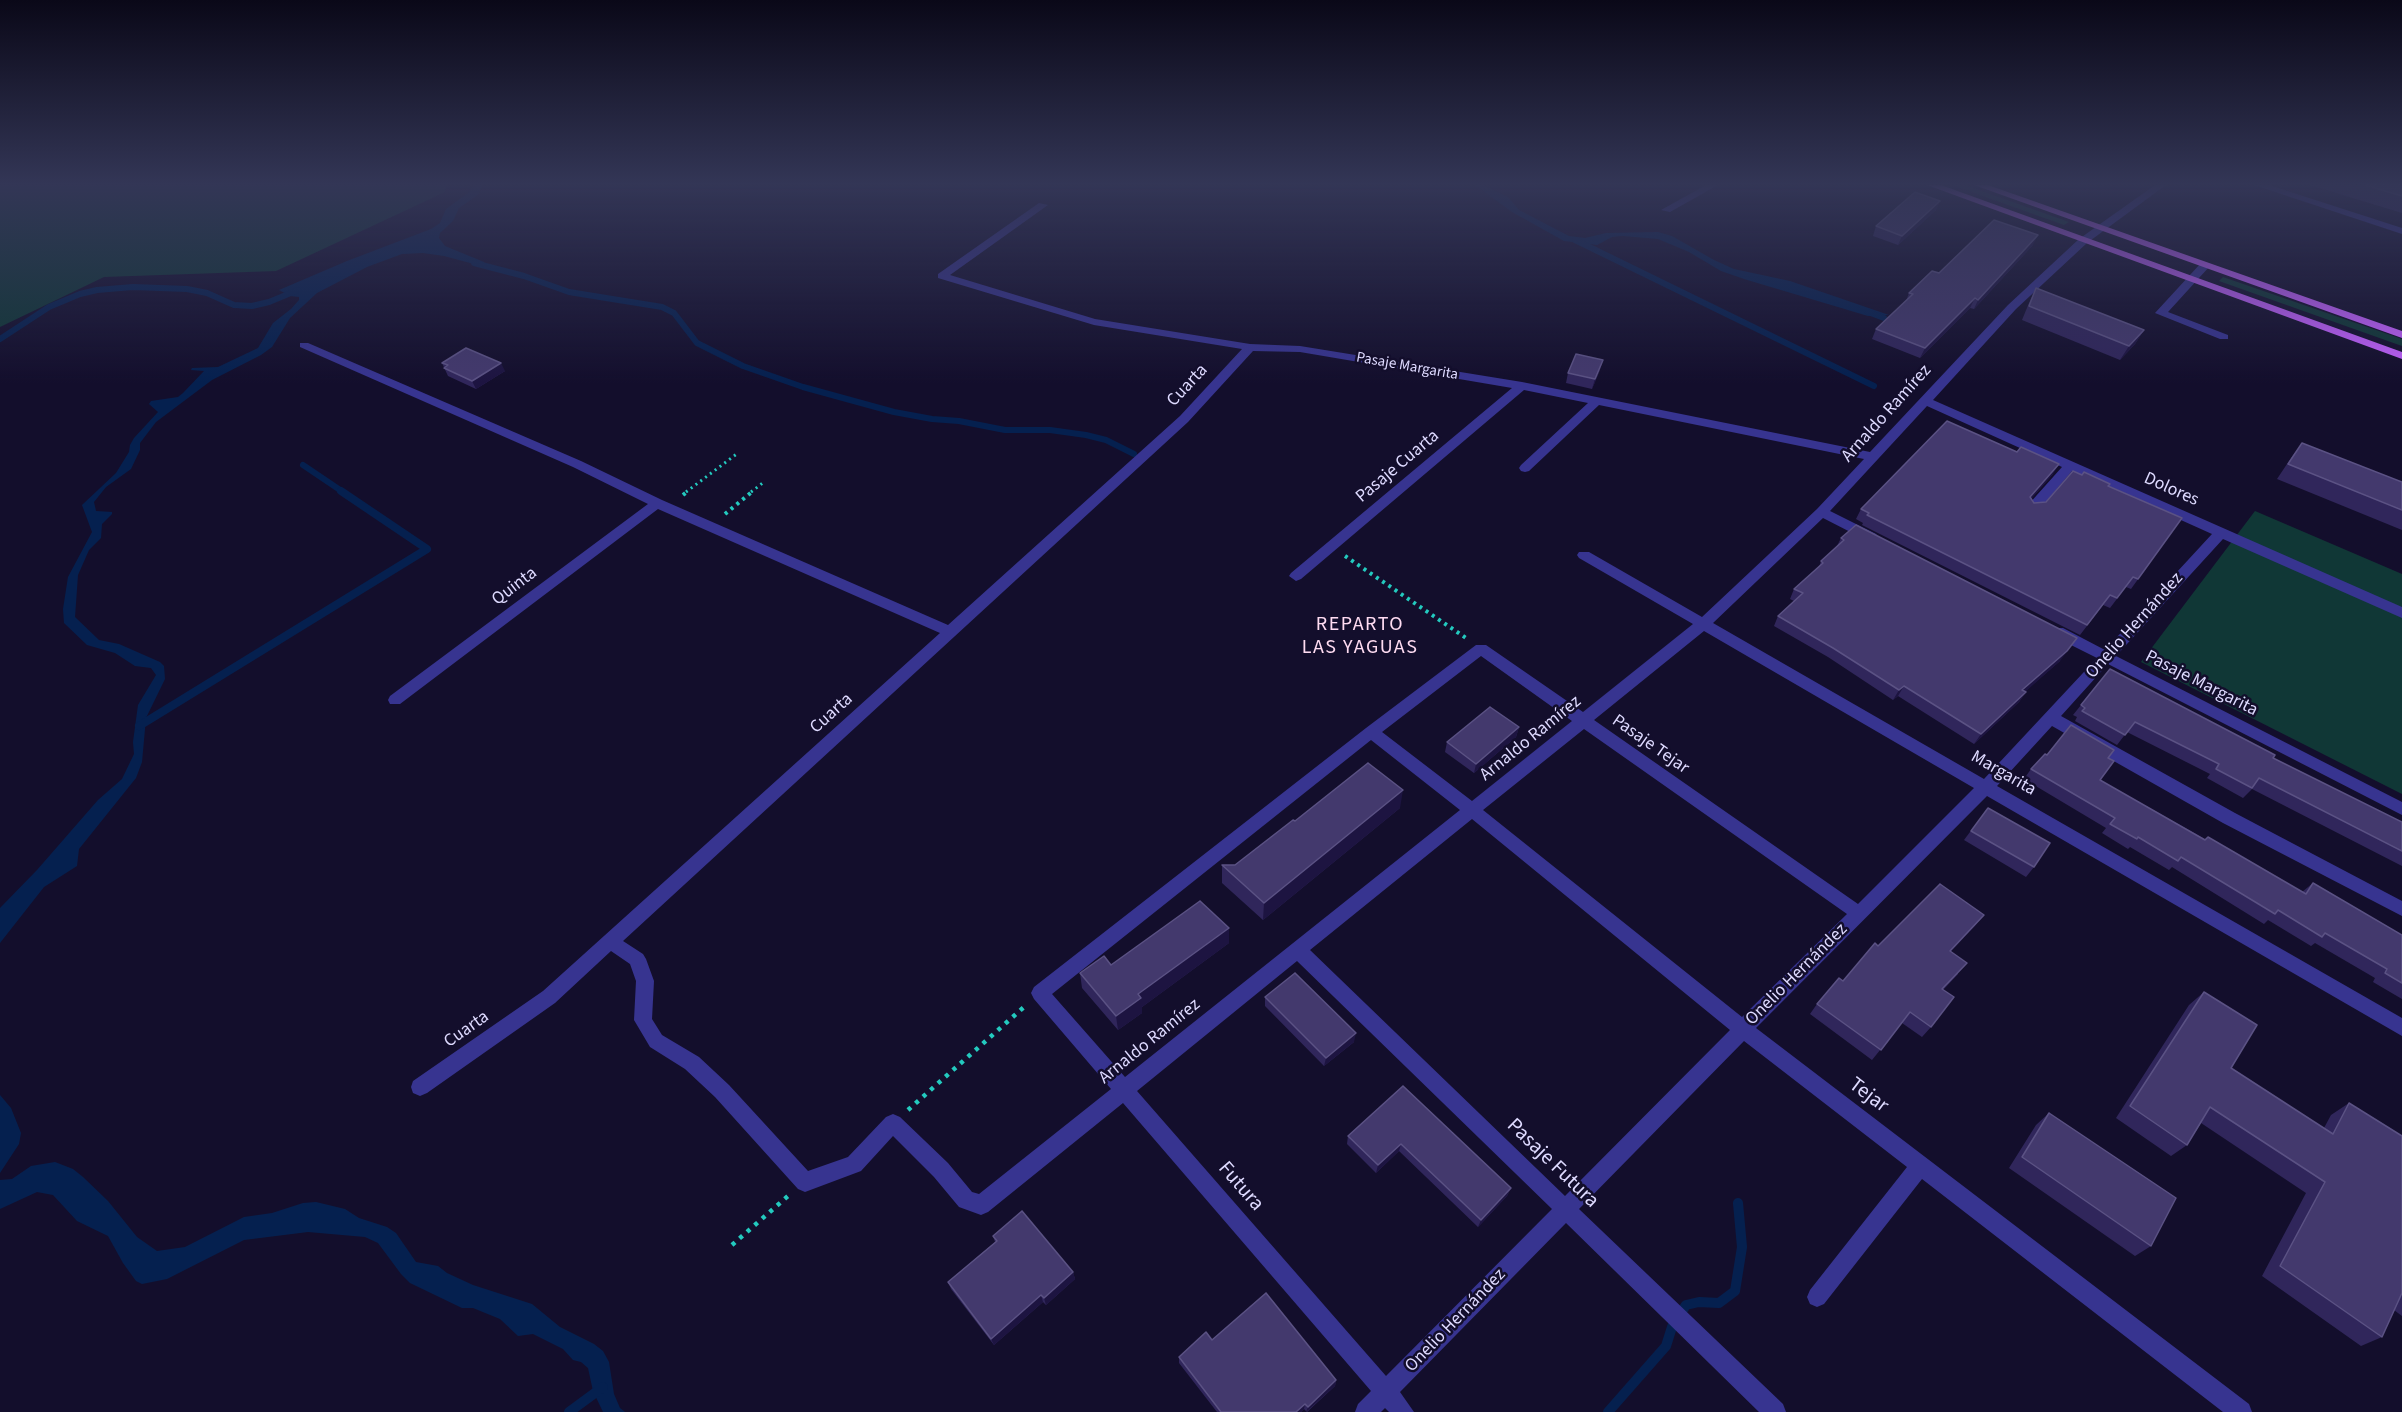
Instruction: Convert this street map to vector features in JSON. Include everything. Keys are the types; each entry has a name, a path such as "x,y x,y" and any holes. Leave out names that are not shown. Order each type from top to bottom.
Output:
{"main road":[{"path":"2111,251 2402,356"},
{"path":"2165,251 2402,335"}],"street":[{"name":"Pasaje Margarita","path":"978,251 942,276 1094,322 1250,347 1300,349 1522,386 1874,458"},
{"name":"Arnaldo Ramírez","path":"894,1123 941,1170 966,1200 981,1205 1123,1088 1473,811 1703,624 1822,512 2012,307 2072,251"},
{"path":"2205,265 2161,313 2224,337"},
{"path":"304,345 951,633"},
{"name":"Cuarta","path":"420,1087 549,997 611,942 1184,419 1250,347"},
{"name":"Pasaje Cuarta","path":"1296,576 1522,386"},
{"name":"Dolores","path":"1926,401 2402,613"},
{"path":"1525,468 1596,402"},
{"path":"2033,508 2071,465"},
{"name":"Quinta","path":"396,700 662,505"},
{"path":"1822,512 1886,544"},
{"name":"Onelio Hernández","path":"1366,1412 1858,913 1986,787 2222,532"},
{"name":"Margarita","path":"1584,555 2402,1028"},
{"name":"Pasaje Margarita","path":"2043,625 2402,809"},
{"path":"1040,993 1371,732 1481,649"},
{"name":"Pasaje Tejar","path":"1481,649 1858,913"},
{"path":"2052,718 2257,833 2402,909"},
{"name":"Tejar","path":"1371,732 1473,811 1743,1029 2241,1412"},
{"path":"611,942 637,959 645,981 643,1020 656,1041 692,1063 722,1091 805,1182 854,1164 894,1123"},
{"name":"Pasaje Futura","path":"1297,949 1775,1412"},
{"name":"Futura","path":"1040,993 1403,1412"},
{"path":"1817,1298 1921,1165"}],"path":[{"path":"662,505 738,453"},
{"path":"710,526 764,482"},
{"path":"1331,547 1481,649"},
{"path":"894,1123 1040,993"},
{"path":"732,1245 805,1182"}],"green space":[{"path":"0,251 319,251 276,271 104,277 0,327"},
{"path":"2223,277 2402,339 2402,346 2219,281"},
{"path":"2255,511 2402,574 2402,794 2141,662"}],"water":[{"path":"374,251 457,251 484,262 485,267 444,256 423,253 402,254 367,267 317,293 290,318 272,347 212,380 156,422 140,443 140,450 131,469 106,487 94,502 96,511 112,512 112,514 102,524 101,538 89,550 78,575 75,617 99,640 119,644 160,662 164,666 165,679 146,718 142,762 136,778 79,849 77,866 44,887 0,943 0,908 37,870 98,800 122,779 134,754 133,742 138,705 156,675 151,668 135,666 115,653 87,645 64,623 63,609 68,577 92,532 82,505 116,473 129,452 134,438 158,412 149,404 151,401 178,397 183,393 204,371 191,370 192,368 218,367 258,348 273,323 299,300 299,297 290,296 279,290"},
{"path":"1686,251 1698,251 1734,269 1790,281 1889,315 1868,316 1744,279 1721,271"},
{"path":"0,1095 11,1108 21,1133 19,1144 0,1173"},
{"path":"55,1162 73,1169 83,1177 108,1201 137,1237 157,1251 185,1247 244,1217 272,1213 303,1203 316,1202 345,1209 359,1218 387,1227 396,1233 416,1262 438,1266 447,1273 473,1285 532,1304 560,1327 594,1344 603,1351 609,1362 614,1394 620,1408 625,1412 603,1412 593,1391 588,1368 581,1362 573,1360 563,1349 533,1334 518,1336 500,1319 473,1308 462,1308 410,1283 378,1243 365,1237 308,1232 244,1240 167,1279 142,1284 136,1281 123,1263 108,1236 77,1221 53,1195 37,1192 0,1209 0,1180 12,1179 31,1166"}],"building":[{"path":"1962,251 2023,251 1978,300 1975,298 1925,348 1876,329 1913,294 1909,293 1932,271 1939,273"},
{"path":"2036,288 2144,330 2129,346 2029,306"},
{"path":"466,348 501,363 472,381 444,368 448,365 442,363"},
{"path":"1576,354 1603,360 1595,379 1568,373"},
{"path":"1947,421 2017,452 2021,447 2059,464 2030,497 2034,503 2046,502 2073,471 2082,475 2084,472 2110,484 2108,486 2182,518 2138,579 2133,577 2117,598 2110,595 2087,625 1867,515 1869,513 1861,509"},
{"path":"2302,443 2402,482 2402,510 2288,464"},
{"path":"1856,525 2077,638 2067,651 2022,690 2026,692 1981,734 1904,686 1899,690 1778,616 1803,593 1794,589 1823,563 1821,561 1844,540 1841,538"},
{"path":"2110,669 2275,755 2273,758 2402,822 2402,851 2259,778 2252,788 2216,769 2219,764 2135,722 2125,735 2082,711 2085,708 2081,705"},
{"path":"1490,707 1519,727 1476,764 1447,742"},
{"path":"2071,725 2114,750 2108,758 2114,761 2100,780 2205,840 2208,837 2306,894 2313,883 2402,935 2402,983 2385,973 2387,969 2325,933 2322,937 2278,910 2275,914 2181,857 2178,861 2138,837 2137,839 2110,824 2115,818 2031,769 2045,754 2047,755"},
{"path":"1368,763 1403,790 1264,903 1222,865 1235,865"},
{"path":"1988,808 2050,843 2034,867 1971,831"},
{"path":"1940,884 1984,915 1950,951 1967,963 1942,989 1954,997 1931,1027 1910,1012 1881,1050 1817,1004 1839,978 1843,981 1875,943 1878,946"},
{"path":"1200,901 1229,928 1138,994 1141,998 1116,1016 1080,973 1104,956 1111,965"},
{"path":"1295,973 1356,1033 1326,1058 1265,997"},
{"path":"2204,992 2257,1025 2231,1068 2333,1134 2349,1103 2402,1136 2402,1293 2382,1337 2280,1266 2325,1182 2210,1107 2187,1145 2130,1106"},
{"path":"1403,1086 1511,1188 1481,1220 1401,1144 1378,1165 1348,1136"},
{"path":"2049,1113 2176,1198 2151,1246 2022,1157"},
{"path":"1022,1211 1073,1272 1044,1298 1041,1295 991,1339 948,1282 997,1241 993,1236"},
{"path":"1266,1293 1336,1380 1308,1407 1305,1404 1296,1412 1221,1412 1179,1357 1206,1332 1212,1340"}],"waterway":[{"path":"1597,251 1874,386"},
{"path":"474,263 524,276 569,292 662,307 674,313 697,343 743,366 803,387 894,412 932,419 959,421 1005,430 1050,430 1086,435 1106,440 1134,454"},
{"path":"0,339 49,307 80,294 97,290 133,287 187,289 207,293 234,305 252,306 269,302 298,290"},
{"path":"1868,312 1884,318"},
{"path":"303,465 343,492"},
{"path":"139,726 427,549 341,491"},
{"path":"1608,1412 1666,1346 1672,1327 1686,1305 1699,1302 1719,1303 1735,1291 1742,1247 1738,1203"},
{"path":"569,1412 603,1387"}],"district":[{"name":"REPARTO LAS YAGUAS","path":"1360,638"}]}
